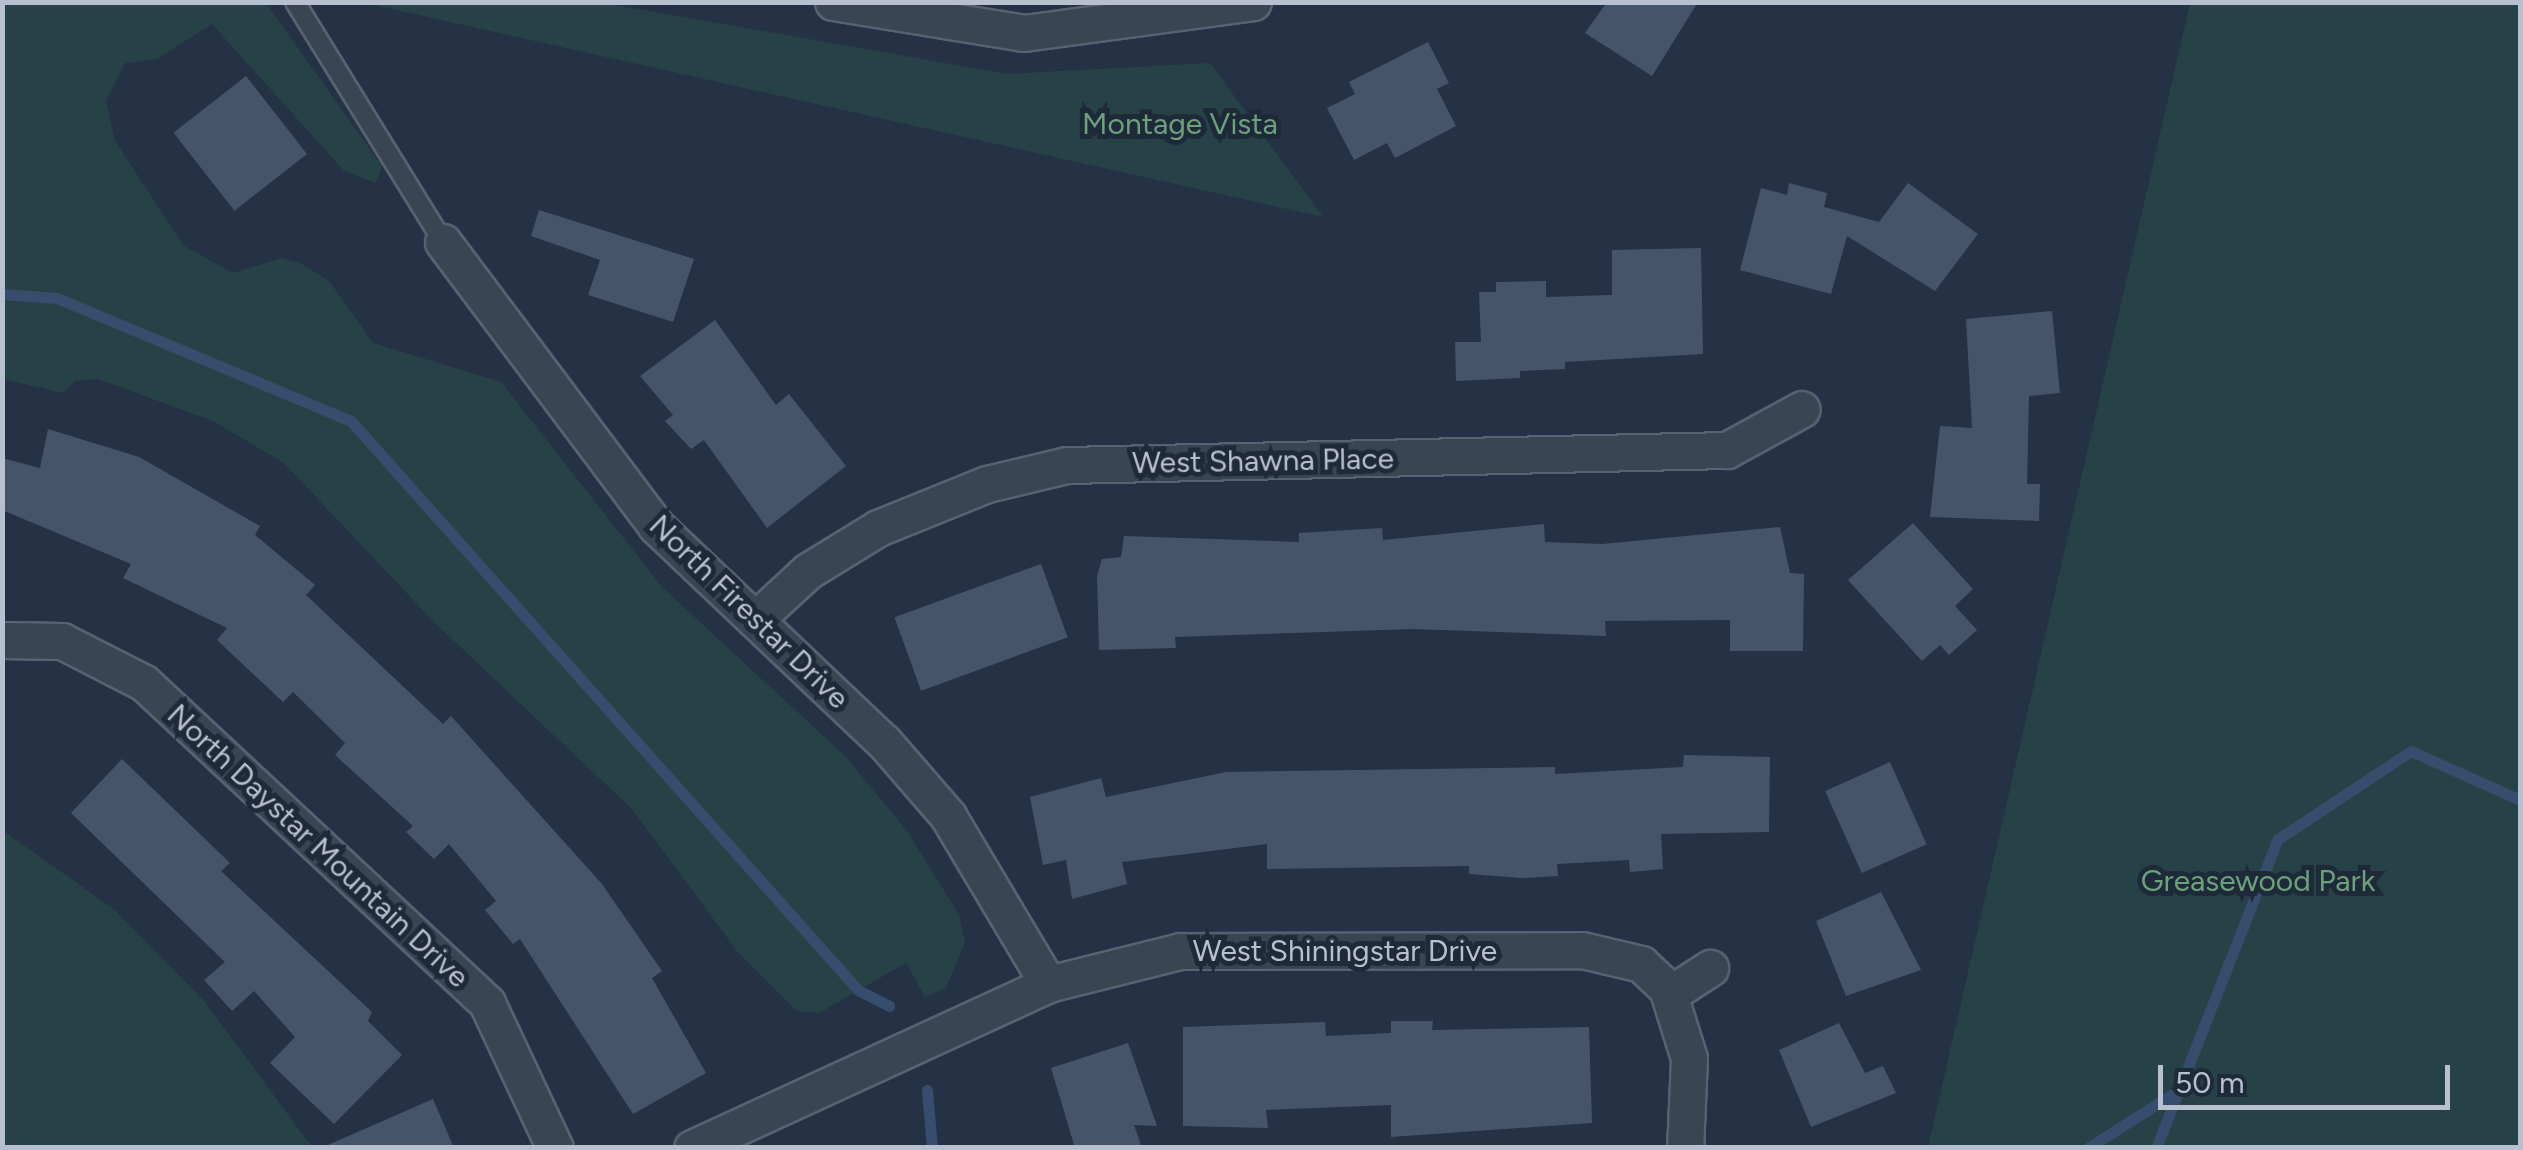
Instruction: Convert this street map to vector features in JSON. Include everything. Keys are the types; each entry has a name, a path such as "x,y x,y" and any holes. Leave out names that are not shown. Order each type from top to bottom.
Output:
{"street":[{"path":"834,2 1024,32 1253,2"},
{"name":"North Firestar Drive","path":"443,242 656,526 755,620 948,816 1048,984"},
{"name":"West Shawna Place","path":"755,620 808,570 878,528 987,484 1067,465 1727,450 1802,409"},
{"name":"North Daystar Mountain Drive","path":"2,640 62,640 144,684 486,1004 555,1148"},
{"name":"West Shiningstar Drive","path":"692,1148 1048,984 1180,951 1582,950 1641,964 1668,991"},
{"path":"1686,1148 1690,1058 1668,991 1710,968"}],"lane":[{"path":"295,2 443,242"}],"green space":[{"path":"3,2 266,3 382,166 376,183 344,171 212,24 157,59 125,63 106,101 115,141 184,246 233,273 281,258 302,264 329,281 373,343 501,382 662,587 845,756 907,831 959,915 965,942 946,988 925,997 906,963 819,1013 797,1011 737,951 632,809 435,623 284,463 213,421 98,379 75,381 64,393 3,379"},
{"name":"Montage Vista","path":"365,3 604,3 1007,74 1210,63 1323,217"},
{"name":"Greasewood Park","path":"2190,3 2520,3 2520,1147 1928,1147"},
{"path":"2,830 115,910 205,1002 312,1147 3,1147"}],"building":[{"path":"1607,2 1698,2 1652,76 1585,33"},
{"path":"1428,42 1449,83 1437,89 1456,126 1395,158 1387,143 1354,160 1327,108 1355,94 1349,82"},
{"path":"246,76 307,154 234,211 174,133"},
{"path":"1789,183 1827,193 1824,207 1879,222 1908,183 1978,234 1935,291 1847,236 1831,294 1740,270 1761,188 1787,195"},
{"path":"539,210 694,259 673,322 588,295 600,260 531,236"},
{"path":"1701,248 1703,354 1565,362 1565,369 1520,371 1520,378 1456,381 1455,342 1481,342 1479,292 1496,292 1496,282 1546,281 1546,297 1612,295 1612,250"},
{"path":"2052,311 2060,393 2029,396 2027,484 2040,484 2039,521 1930,517 1940,426 1972,428 1966,319"},
{"path":"715,320 776,405 789,394 846,466 767,528 704,440 691,449 665,421 673,415 640,376"},
{"path":"48,429 139,457 260,526 255,535 315,585 306,595 443,724 451,716 602,884 662,971 652,978 706,1073 633,1114 520,939 513,944 485,910 496,901 449,844 434,859 406,832 413,826 335,755 345,743 293,692 283,702 217,640 227,628 123,578 131,564 2,510 2,458 40,468"},
{"path":"1913,523 1973,589 1955,606 1977,630 1949,655 1940,645 1922,661 1848,580"},
{"path":"1544,524 1545,542 1602,544 1780,527 1790,573 1804,574 1803,651 1730,651 1730,620 1605,621 1606,636 1413,629 1175,637 1176,648 1099,650 1097,576 1102,559 1121,557 1124,536 1299,542 1299,533 1382,528 1383,540"},
{"path":"1041,564 1068,637 921,691 894,617"},
{"path":"1684,755 1770,757 1769,832 1661,834 1663,869 1630,872 1629,860 1557,864 1558,876 1522,878 1469,874 1469,866 1267,869 1267,844 1122,862 1127,884 1072,899 1066,860 1043,865 1030,797 1101,778 1106,797 1226,772 1555,767 1555,774 1683,767"},
{"path":"122,759 230,863 221,871 372,1012 368,1021 402,1055 334,1124 270,1063 295,1037 254,991 232,1011 204,980 225,962 71,813"},
{"path":"1890,762 1927,844 1862,873 1825,791"},
{"path":"1881,892 1921,970 1846,996 1816,921"},
{"path":"1391,1021 1433,1021 1432,1030 1589,1027 1592,1123 1391,1137 1391,1105 1266,1110 1268,1128 1183,1126 1183,1027 1325,1022 1326,1036 1391,1033"},
{"path":"1839,1023 1865,1073 1883,1066 1896,1093 1811,1127 1779,1050"},
{"path":"1128,1043 1157,1126 1134,1125 1142,1148 1075,1148 1051,1068"},
{"path":"433,1099 454,1148 321,1148"}],"waterway":[{"path":"2,294 57,298 351,421 858,990 889,1006"},
{"path":"2156,1148 2278,839 2411,751 2520,800"},
{"path":"927,1090 932,1148"},
{"path":"2088,1148 2177,1091"}]}
